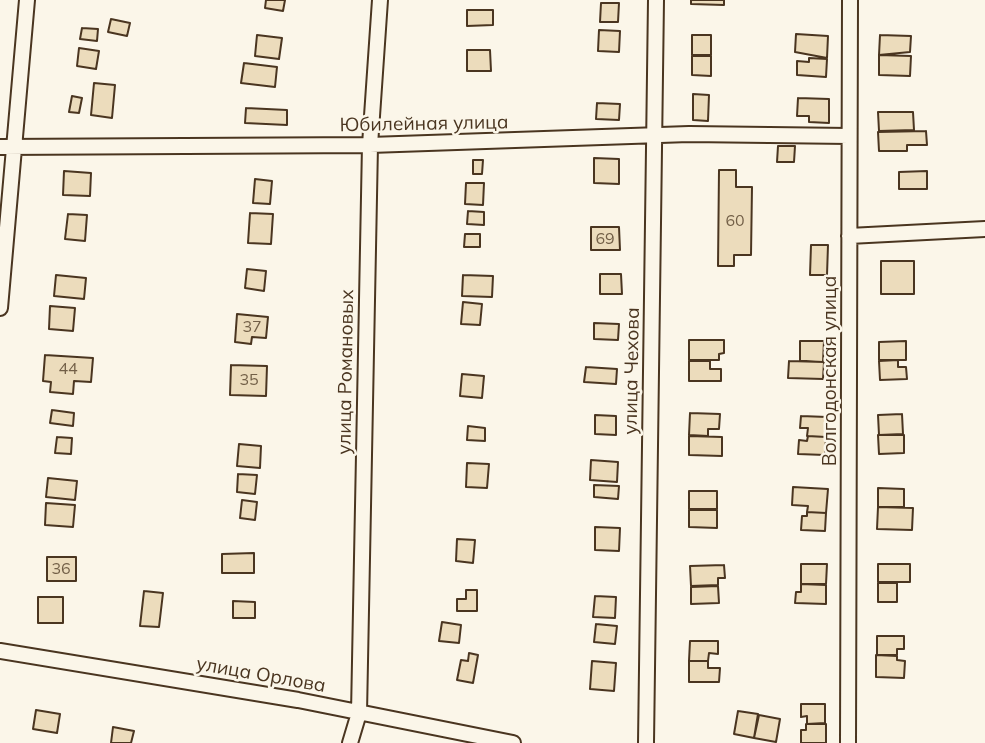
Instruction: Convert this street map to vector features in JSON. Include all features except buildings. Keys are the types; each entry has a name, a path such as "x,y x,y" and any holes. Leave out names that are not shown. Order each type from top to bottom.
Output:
{"street":[{"path":"0,308 7,146 27,0"},
{"name":"улица Романовых","path":"351,743 359,713 370,145 380,0"},
{"name":"улица Чехова","path":"646,743 656,0"},
{"name":"Волгодонская улица","path":"848,743 850,0"},
{"name":"Юбилейная улица","path":"7,146 370,145 655,138 689,134 849,136"},
{"path":"849,236 985,229"},
{"name":"улица Орлова","path":"0,651 298,700 513,743"}]}
